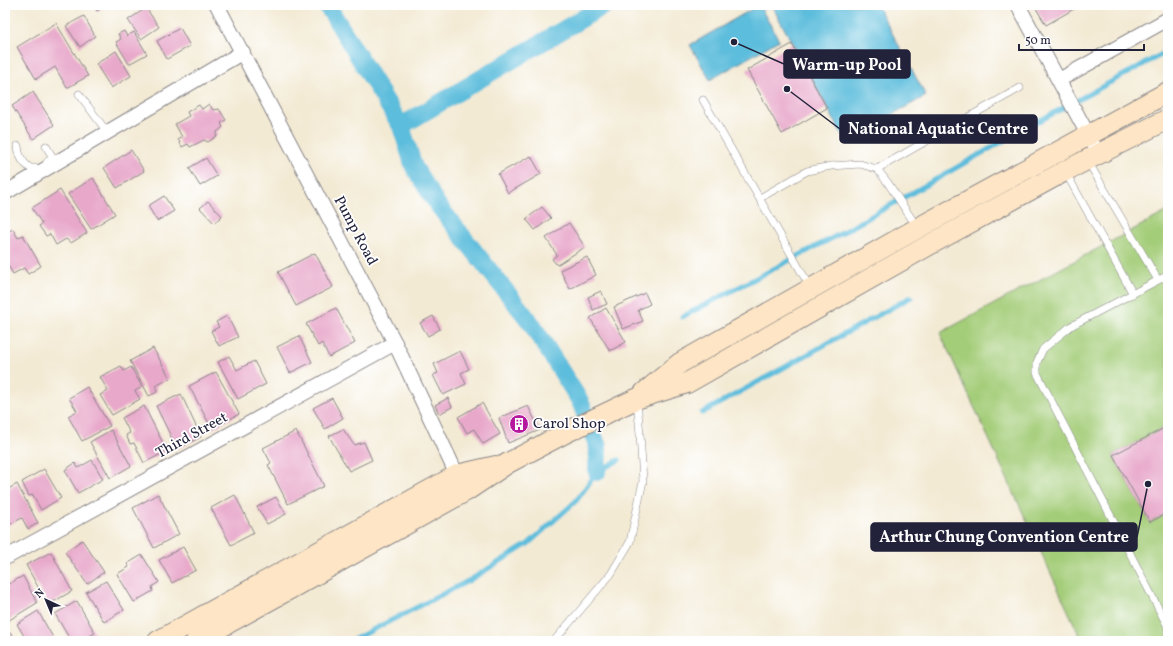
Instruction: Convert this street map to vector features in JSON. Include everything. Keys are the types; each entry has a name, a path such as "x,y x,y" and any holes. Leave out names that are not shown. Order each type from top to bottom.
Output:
{"main road":[{"path":"196,641 466,491 513,460 567,432 631,402 688,383 929,245 1168,92"},
{"path":"1085,145 1168,118"},
{"path":"631,402 680,363 807,284 917,226 1060,162"},
{"path":"158,641 457,475 513,460"}],"street":[{"name":"Pump Road","path":"217,5 395,343 457,475"},
{"path":"1018,5 1059,80 1085,145"},
{"path":"1059,80 1168,19"},
{"path":"5,193 38,171 243,52"},
{"name":"Third Street","path":"5,558 395,343"}],"lane":[{"path":"877,169 1020,88"},
{"path":"79,94 106,132"},
{"path":"703,100 760,198 807,284"},
{"path":"1085,145 1158,280"},
{"path":"18,146 19,153 26,165 38,171 53,158 46,146"},
{"path":"1060,162 1133,294"},
{"path":"760,198 808,171 831,166 860,164 877,169 917,226"},
{"path":"1168,275 1071,326 1043,349 1037,362 1037,373 1168,626"},
{"path":"554,641 611,574 630,542 643,480 640,434 631,402"}],"green space":[{"path":"1168,211 1168,426 1113,455 1150,522 1168,513 1168,641 1082,641 940,333"}],"water":[{"path":"759,5 779,40 710,80 690,45"},
{"path":"877,5 926,96 845,140 772,6"}],"building":[{"path":"94,5 107,5 97,11"},
{"path":"1034,5 1081,5 1046,25"},
{"path":"146,8 159,27 141,39 128,20"},
{"path":"84,16 95,36 80,47 66,26"},
{"path":"56,23 88,76 67,88 55,67 36,79 17,47"},
{"path":"180,28 190,46 167,59 157,41"},
{"path":"124,31 127,36 134,32 147,54 129,64 116,42 121,39 118,34"},
{"path":"792,44 827,108 782,134 747,70"},
{"path":"116,51 131,76 111,88 96,64"},
{"path":"33,92 54,125 33,139 12,106"},
{"path":"209,104 213,110 219,109 226,120 221,123 223,127 217,132 217,136 208,142 204,140 190,147 188,144 182,147 178,139 182,137 175,124 189,116 187,112 199,105 202,109"},
{"path":"131,150 144,171 117,188 104,168"},
{"path":"531,156 541,174 508,193 498,174"},
{"path":"206,158 217,176 200,186 189,168"},
{"path":"93,178 115,214 91,229 68,194"},
{"path":"60,190 87,233 71,243 66,239 56,245 50,234 46,236 39,226 42,224 32,208"},
{"path":"164,196 174,211 157,221 148,206"},
{"path":"208,201 222,216 214,223 200,208"},
{"path":"542,207 551,218 535,230 526,219"},
{"path":"569,223 585,247 557,265 552,259 557,255 546,238"},
{"path":"13,229 18,238 23,235 41,266 28,274 24,268 13,274 5,260 5,233"},
{"path":"315,253 333,287 296,306 278,272"},
{"path":"587,257 596,275 570,289 560,270"},
{"path":"601,291 607,304 593,310 588,297"},
{"path":"645,293 650,304 638,310 643,321 623,329 614,307"},
{"path":"336,308 355,343 329,357 322,343 318,346 306,324"},
{"path":"606,308 626,342 610,351 590,318"},
{"path":"227,316 238,337 219,346 211,331 219,327 216,322"},
{"path":"433,316 440,329 428,336 420,323"},
{"path":"299,336 312,362 290,373 277,347"},
{"path":"153,348 170,378 156,386 157,392 149,396 130,361"},
{"path":"460,351 469,369 461,373 466,384 443,395 433,375 438,373 434,364"},
{"path":"229,356 237,370 254,361 266,384 238,399 218,362"},
{"path":"121,366 124,371 131,367 142,387 135,391 140,399 112,415 100,395 108,391 100,377"},
{"path":"216,372 239,414 212,429 189,386"},
{"path":"87,387 110,426 82,441 68,416 77,411 69,398"},
{"path":"181,394 201,437 177,449 156,406"},
{"path":"332,398 343,418 325,429 313,408"},
{"path":"448,398 452,407 439,414 435,405"},
{"path":"482,403 500,434 483,444 474,429 467,433 458,417"},
{"path":"144,406 167,451 144,463 134,443 130,444 126,435 130,433 122,418"},
{"name":"Carol Shop","path":"528,406 540,430 508,443 499,418"},
{"path":"1168,426 1168,513 1150,522 1113,455"},
{"path":"343,429 354,445 364,442 372,460 349,471 329,436"},
{"path":"111,430 131,466 110,478 90,442"},
{"path":"296,431 324,486 288,504 268,465 271,463 263,448"},
{"path":"92,460 103,479 78,493 65,470 75,463 78,468"},
{"path":"44,469 61,498 41,510 33,495 29,496 22,482"},
{"path":"17,484 38,523 28,529 22,518 5,527 5,491"},
{"path":"158,494 179,534 154,548 133,508"},
{"path":"235,495 254,533 231,545 211,508"},
{"path":"276,497 286,514 267,524 257,507"},
{"path":"82,540 104,572 87,584 65,552"},
{"path":"183,547 196,570 172,583 159,560"},
{"path":"51,552 72,591 48,605 26,565"},
{"path":"142,555 159,582 152,587 153,591 134,602 117,574 129,567 127,564"},
{"path":"23,576 37,603 6,622 5,586"},
{"path":"106,581 124,610 104,622 86,592"},
{"path":"77,601 95,633 80,641 71,641 55,614"},
{"path":"38,611 55,641 27,641 17,624"},
{"path":"11,633 15,641 5,641 5,637"}],"waterway":[{"path":"327,5 401,126 414,167 437,204 531,323 580,401 598,447 597,472"},
{"path":"401,126 605,5"},
{"path":"682,317 838,235 1028,127 1168,51"},
{"path":"702,413 911,297"},
{"path":"351,641 470,580 528,544 576,501 597,472 619,460"}],"place":[{"name":"Warm-up Pool","path":"734,42"},
{"name":"National Aquatic Centre","path":"787,89"},
{"name":"Carol Shop","path":"519,424"},
{"name":"Arthur Chung Convention Centre","path":"1148,484"}]}
